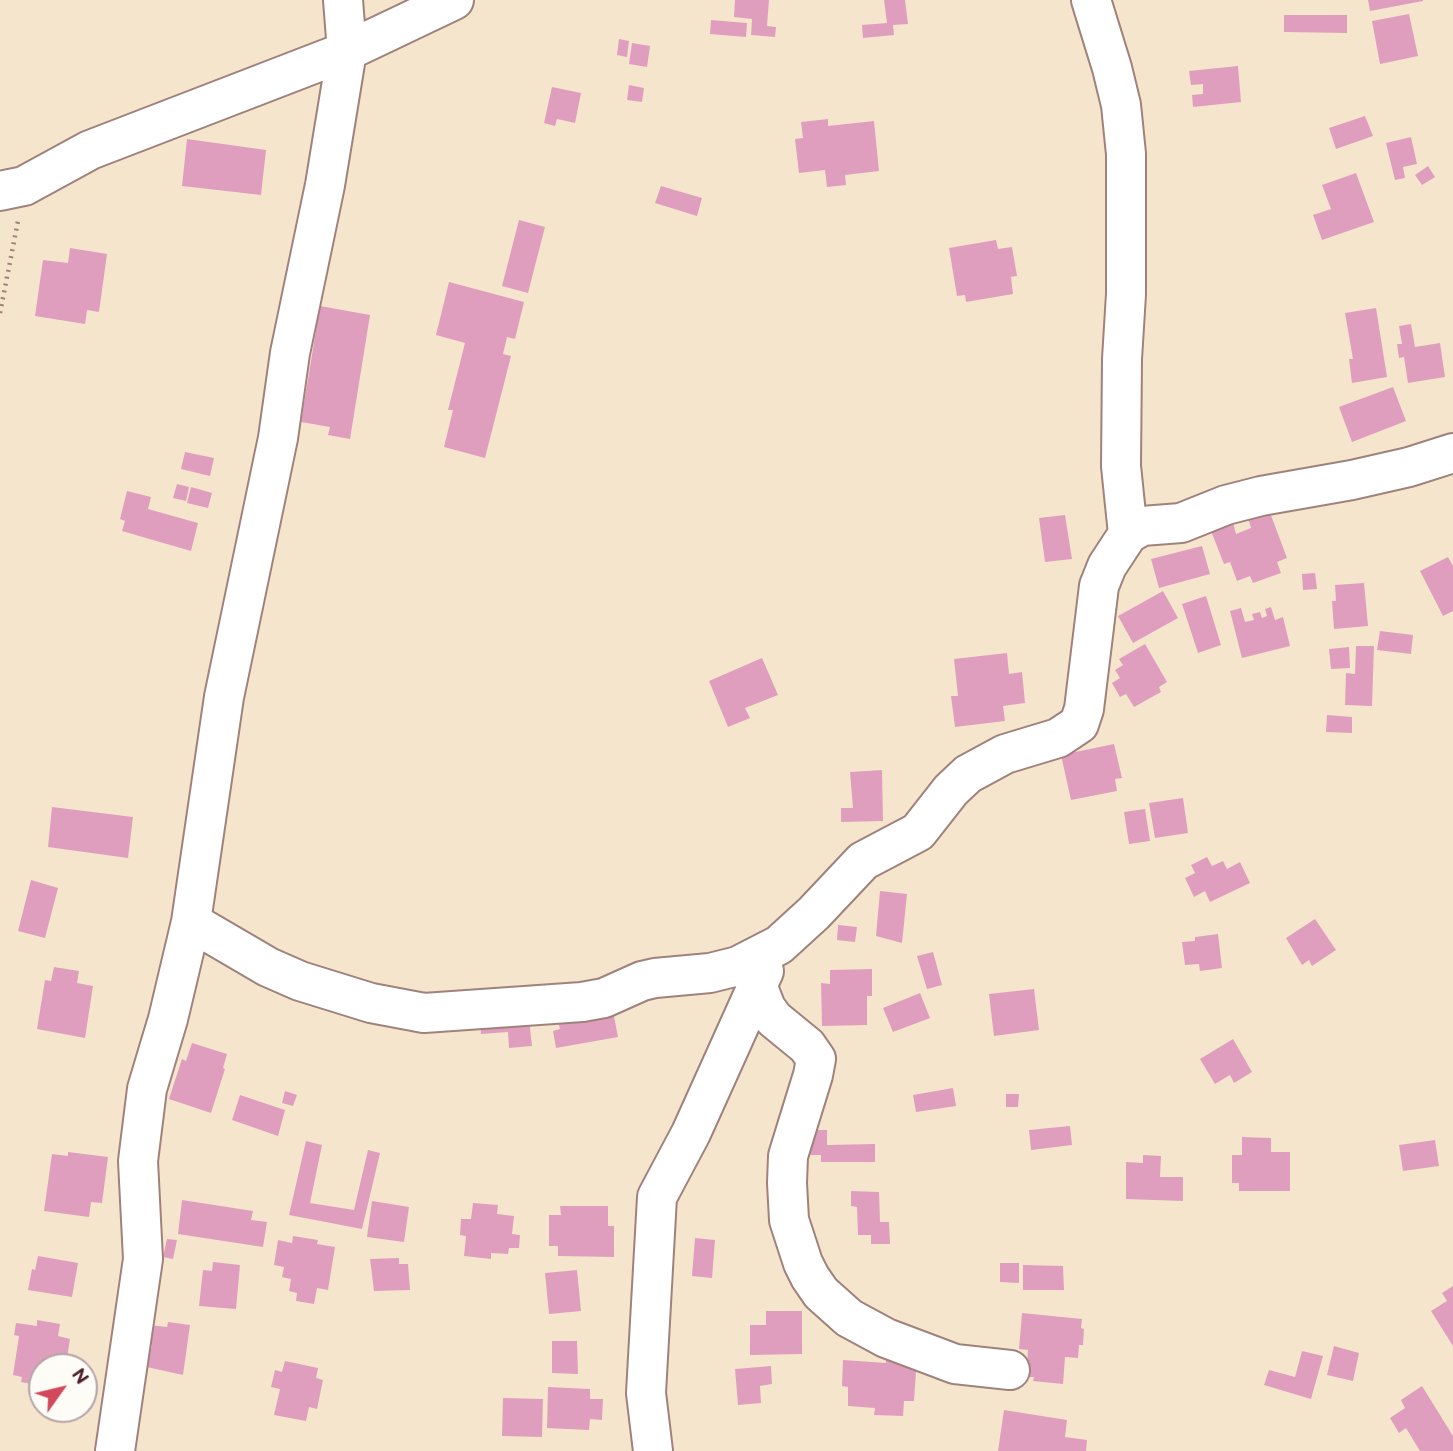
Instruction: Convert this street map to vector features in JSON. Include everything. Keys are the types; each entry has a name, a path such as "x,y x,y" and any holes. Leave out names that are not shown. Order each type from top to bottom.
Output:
{"street":[{"path":"115,1451 143,1259 138,1161 141,1127 147,1089 168,1020 191,922 224,697 278,438 290,353 324,184 347,51 343,0"},
{"path":"12,188 90,150 347,51 454,0"},
{"path":"1091,0 1121,105 1126,154 1126,294 1121,466 1128,534"},
{"path":"191,922 268,967 300,981 371,1003 424,1013 582,1002 604,998 642,981 723,970 738,965 779,945 853,869 923,828 951,790 968,774 1005,754 1058,738 1079,724 1084,709 1099,586 1107,566 1128,534 1142,526 1181,523 1226,505 1261,496 1353,481 1453,453"},
{"path":"653,1451 646,1393 657,1197 691,1133 757,985 779,945"},
{"path":"757,985 766,1008 774,1019 807,1046 816,1059 788,1156 787,1170 789,1220 810,1277 833,1305 849,1318 887,1338 948,1362 1010,1370"}],"path":[{"path":"0,313 9,278 12,188"}],"building":[{"path":"735,0 769,0 767,26 776,27 775,37 751,35 752,19 734,17"},
{"path":"884,0 905,0 908,24 893,25 894,35 863,38 862,25 887,23"},
{"path":"1368,0 1423,0 1423,1 1370,11"},
{"path":"1409,14 1418,56 1380,64 1372,21"},
{"path":"1284,15 1347,15 1347,33 1284,32"},
{"path":"711,20 747,23 746,37 710,34"},
{"path":"619,39 629,41 627,57 617,55"},
{"path":"632,43 650,46 647,67 629,64"},
{"path":"1238,66 1241,102 1193,107 1192,95 1203,94 1203,84 1191,85 1189,71"},
{"path":"629,85 644,88 642,102 627,100"},
{"path":"552,87 581,93 575,123 557,119 555,126 544,123"},
{"path":"1365,116 1373,136 1336,149 1329,128"},
{"path":"828,119 828,126 874,121 879,171 845,175 846,185 827,187 825,170 799,173 795,139 803,138 801,122"},
{"path":"1411,137 1417,164 1403,167 1405,178 1395,180 1386,143"},
{"path":"187,139 266,150 261,195 182,186"},
{"path":"1428,166 1435,177 1422,185 1415,175"},
{"path":"1356,173 1374,222 1322,240 1313,215 1331,209 1322,185"},
{"path":"661,186 702,198 697,216 655,203"},
{"path":"519,220 545,227 528,293 502,286"},
{"path":"996,240 998,249 1012,247 1017,276 1011,277 1013,294 966,302 965,295 957,296 949,248"},
{"path":"70,248 107,254 99,312 87,310 85,324 35,316 43,260 68,263"},
{"path":"449,282 524,302 515,339 507,337 503,354 511,356 485,458 444,447 453,410 448,410 465,343 436,335"},
{"path":"320,306 370,315 350,439 328,435 330,427 301,422"},
{"path":"1376,308 1387,377 1352,383 1349,359 1353,359 1345,313"},
{"path":"1411,324 1415,347 1440,343 1445,377 1408,383 1404,357 1399,358 1397,344 1402,344 1399,326"},
{"path":"1393,387 1406,421 1352,442 1339,407"},
{"path":"185,452 214,458 210,476 181,469"},
{"path":"177,484 189,487 186,501 173,498"},
{"path":"191,487 212,493 208,508 187,503"},
{"path":"127,491 151,497 148,509 198,523 191,551 122,531 125,521 120,519"},
{"path":"1269,510 1287,558 1277,562 1281,573 1253,583 1250,576 1237,581 1230,562 1224,564 1211,531 1233,523 1236,534 1251,528 1248,518"},
{"path":"1065,515 1072,559 1045,562 1039,518"},
{"path":"1202,546 1210,574 1159,588 1151,559"},
{"path":"1448,557 1453,566 1453,611 1443,616 1420,571"},
{"path":"1315,573 1317,589 1303,590 1302,574"},
{"path":"1364,583 1368,626 1334,629 1332,601 1336,601 1335,585"},
{"path":"1163,591 1178,618 1133,643 1118,616"},
{"path":"1206,596 1221,645 1198,653 1182,604"},
{"path":"1271,607 1275,620 1283,617 1290,646 1242,658 1230,611 1241,608 1245,622 1254,620 1252,614 1260,612 1262,618 1267,616 1265,609"},
{"path":"1380,631 1413,635 1411,654 1377,650"},
{"path":"1145,644 1167,682 1159,687 1161,692 1134,707 1126,694 1120,697 1112,683 1120,678 1115,670 1123,665 1119,659"},
{"path":"1356,646 1374,646 1372,706 1345,705 1346,673 1355,674"},
{"path":"1349,647 1350,668 1331,669 1329,649"},
{"path":"1007,653 1009,674 1022,672 1025,703 1003,706 1005,721 955,727 951,696 958,696 954,659"},
{"path":"762,658 778,695 745,708 750,718 728,727 709,681"},
{"path":"1327,715 1352,717 1352,733 1326,732"},
{"path":"1114,744 1122,778 1115,779 1117,791 1071,800 1061,755"},
{"path":"882,770 883,821 841,822 841,808 853,808 850,772"},
{"path":"1183,798 1188,833 1155,838 1149,803"},
{"path":"52,807 133,817 128,858 48,847"},
{"path":"1145,809 1150,841 1129,844 1124,812"},
{"path":"1207,857 1212,866 1223,861 1227,869 1240,862 1250,883 1210,902 1205,891 1194,897 1185,878 1195,873 1191,865"},
{"path":"31,880 58,888 45,938 18,931"},
{"path":"880,891 907,894 902,943 876,936"},
{"path":"1315,919 1336,950 1312,966 1309,960 1302,965 1286,938"},
{"path":"838,925 857,927 855,942 837,940"},
{"path":"1218,934 1222,968 1200,971 1199,964 1185,965 1182,942"},
{"path":"933,952 942,985 927,989 917,956"},
{"path":"54,967 79,971 77,983 93,986 85,1038 37,1029 45,980 51,981"},
{"path":"872,969 872,996 867,996 867,1025 822,1026 821,983 830,984 830,970"},
{"path":"1034,989 1039,1030 994,1036 989,994"},
{"path":"920,993 930,1018 893,1032 883,1008"},
{"path":"612,1006 618,1037 556,1048 553,1031 560,1029 557,1017"},
{"path":"528,1010 532,1046 509,1048 508,1032 481,1034 480,1014"},
{"path":"1233,1039 1252,1072 1234,1083 1230,1075 1215,1084 1200,1059"},
{"path":"192,1043 227,1054 211,1113 169,1099 182,1059 186,1061"},
{"path":"953,1088 956,1106 916,1112 913,1095"},
{"path":"285,1091 297,1095 293,1106 282,1103"},
{"path":"1006,1094 1019,1094 1018,1107 1006,1107"},
{"path":"240,1095 285,1110 278,1136 232,1120"},
{"path":"1070,1126 1072,1145 1031,1150 1029,1130"},
{"path":"809,1130 827,1130 827,1145 875,1144 875,1162 821,1162 821,1155 810,1155"},
{"path":"1242,1137 1271,1138 1271,1152 1290,1152 1290,1191 1239,1191 1239,1183 1232,1183 1232,1155 1242,1155"},
{"path":"1435,1140 1439,1166 1403,1171 1399,1145"},
{"path":"306,1141 322,1145 310,1203 354,1210 368,1150 380,1153 362,1229 289,1215"},
{"path":"68,1152 108,1157 102,1203 91,1202 89,1217 44,1211 52,1154 68,1156"},
{"path":"1143,1155 1161,1156 1160,1177 1183,1177 1183,1201 1126,1199 1126,1162 1143,1163"},
{"path":"851,1191 879,1192 880,1222 889,1222 890,1244 871,1244 871,1235 858,1235 857,1207 851,1206"},
{"path":"182,1200 253,1211 251,1220 267,1222 263,1247 178,1234"},
{"path":"372,1201 409,1207 404,1242 367,1237"},
{"path":"473,1203 498,1205 497,1214 514,1216 512,1234 520,1235 519,1248 509,1248 508,1254 491,1253 491,1259 464,1256 466,1236 460,1235 461,1219 471,1219"},
{"path":"560,1206 608,1206 608,1226 614,1226 614,1257 558,1256 558,1246 549,1246 549,1215 561,1215"},
{"path":"293,1236 318,1240 317,1244 335,1247 328,1290 317,1288 314,1304 296,1301 297,1293 289,1291 291,1279 282,1277 284,1267 274,1265 278,1240 292,1243"},
{"path":"695,1238 715,1240 712,1278 692,1276"},
{"path":"167,1239 177,1240 173,1259 163,1257"},
{"path":"38,1256 78,1263 72,1297 28,1290"},
{"path":"399,1258 399,1264 408,1264 410,1290 374,1291 370,1259"},
{"path":"213,1262 240,1265 236,1309 199,1306 203,1270 212,1271"},
{"path":"1000,1263 1019,1263 1019,1283 1000,1282"},
{"path":"1023,1265 1063,1266 1064,1290 1023,1290"},
{"path":"577,1270 581,1311 549,1314 545,1273"},
{"path":"1453,1286 1453,1346 1431,1311 1447,1301 1442,1293"},
{"path":"766,1311 802,1311 802,1354 750,1355 750,1325 766,1325"},
{"path":"1022,1313 1082,1319 1083,1345 1079,1345 1078,1358 1065,1357 1063,1384 1033,1381 1034,1377 1026,1377 1028,1350 1019,1349"},
{"path":"37,1320 60,1324 58,1336 70,1339 68,1353 28,1353 28,1383 21,1382 22,1377 13,1375 19,1336 14,1335 16,1323 37,1326"},
{"path":"168,1322 190,1325 183,1375 142,1366 145,1348 151,1349 152,1345 146,1344 149,1325 167,1327"},
{"path":"552,1341 577,1341 578,1374 552,1373"},
{"path":"1334,1346 1359,1353 1353,1381 1327,1375"},
{"path":"1302,1351 1323,1356 1311,1399 1264,1385 1269,1370 1295,1377"},
{"path":"886,1354 917,1356 914,1401 904,1401 903,1416 874,1415 875,1408 848,1406 848,1387 842,1386 843,1360 886,1363"},
{"path":"285,1361 318,1368 316,1378 323,1380 317,1409 309,1407 306,1421 274,1415 280,1389 271,1387 275,1370 282,1372"},
{"path":"771,1366 772,1384 760,1386 761,1403 738,1405 735,1369"},
{"path":"1422,1386 1453,1436 1453,1451 1420,1451 1406,1428 1399,1433 1390,1418 1405,1408 1401,1400"},
{"path":"548,1387 590,1389 590,1399 603,1399 602,1420 590,1419 589,1430 547,1428"},
{"path":"503,1398 543,1399 542,1437 502,1436"},
{"path":"1004,1410 1067,1420 1065,1437 1087,1440 1086,1451 998,1451"}]}
